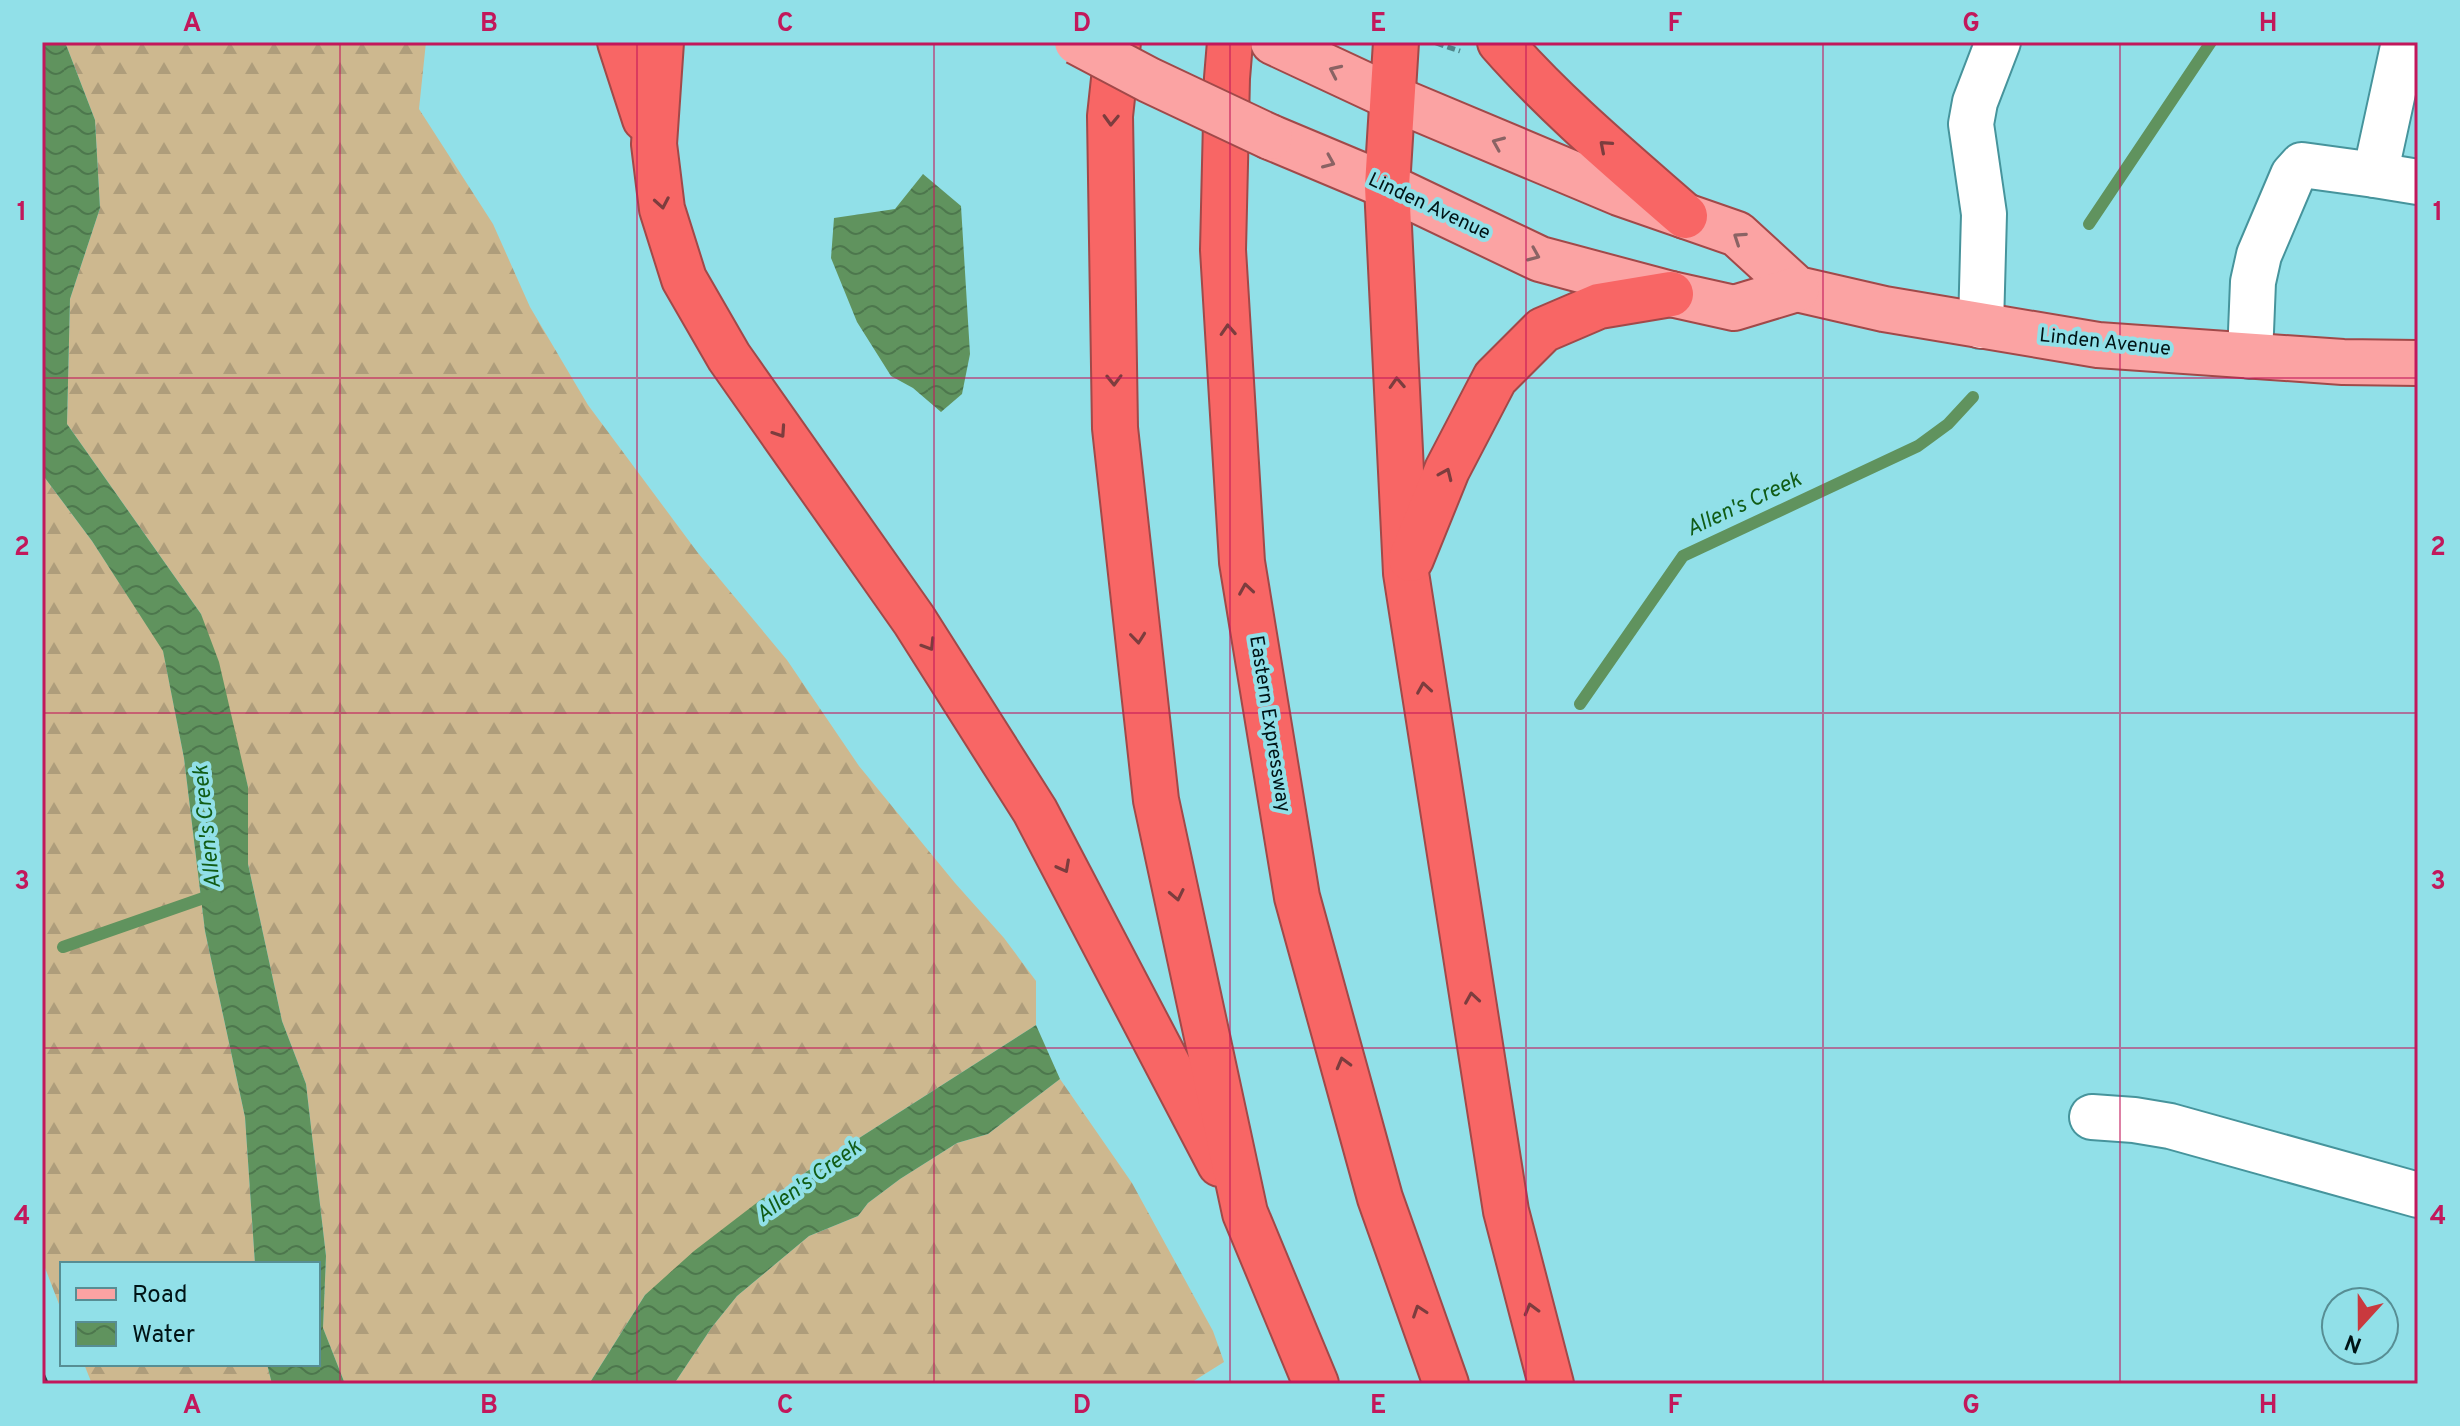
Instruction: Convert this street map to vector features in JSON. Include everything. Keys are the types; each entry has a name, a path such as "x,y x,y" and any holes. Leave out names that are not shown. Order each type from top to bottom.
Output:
{"highway":[{"path":"620,42 654,144"},
{"path":"661,42 654,144 662,209 684,279 729,357 914,620 1035,811 1245,1213 1316,1384"},
{"path":"1118,42 1110,116 1115,428 1156,800 1245,1213"},
{"name":"Eastern Expressway","path":"1230,42 1223,250 1242,562 1297,897 1380,1198 1446,1384"},
{"path":"1396,42 1387,186 1406,573 1506,1211 1551,1384"},
{"path":"1500,42 1585,129 1685,216"},
{"path":"1406,573 1447,470 1495,378 1543,330 1599,306 1671,294"}],"main road":[{"name":"Linden Avenue","path":"1077,42 1270,137 1387,186 1540,259 1734,308 1797,289"},
{"name":"Linden Avenue","path":"1275,43 1393,98 1619,193 1737,234 1797,289 1884,309 2098,345 2250,356 2418,363"}],"lane":[{"path":"1981,326 1984,214 1971,124 1975,102 1998,42"},
{"path":"2375,175 2407,62"},
{"path":"2250,356 2253,282 2259,255 2293,175 2302,165 2418,182"},
{"path":"2092,1117 2170,1126 2418,1195"}],"green space":[{"path":"65,42 426,42 419,109 493,224 530,307 588,405 698,553 787,660 859,766 1004,938 1036,981 1036,1025 806,1172 786,1194 645,1295 589,1384 345,1384 323,1328 326,1256 306,1084 282,1021 248,864 248,787 201,614 67,424 70,299 100,208 95,120"},
{"path":"42,474 92,541 163,650 184,758 205,931 245,1117 255,1262 60,1262 60,1307 42,1260"},
{"path":"1060,1079 1132,1183 1213,1331 1224,1362 1189,1384 674,1384 737,1296 809,1236 858,1216 868,1203 900,1179 957,1143 988,1134"},
{"path":"85,1366 268,1366 272,1384 92,1384"}],"water":[{"path":"42,42 65,42 95,120 100,208 70,299 67,424 201,614 219,662 248,787 248,864 282,1021 306,1084 326,1256 323,1328 345,1384 272,1384 268,1366 320,1366 320,1262 255,1262 245,1117 205,931 184,758 163,651 92,541 42,474"},
{"path":"923,174 961,206 970,354 962,394 941,412 913,388 891,376 857,322 831,258 834,218 895,209"},
{"path":"1036,1025 1060,1079 988,1134 957,1143 900,1179 868,1203 858,1216 809,1236 737,1296 674,1384 589,1384 645,1295 694,1251 763,1198 786,1194 806,1172"}],"waterway":[{"name":"Allen's Creek","path":"2089,224 2211,42"},
{"name":"Allen's Creek","path":"1580,704 1683,556 1918,446 1948,424 1973,397"},
{"path":"63,947 215,894"}],"railway":[{"path":"42,1375 46,1384"}]}
